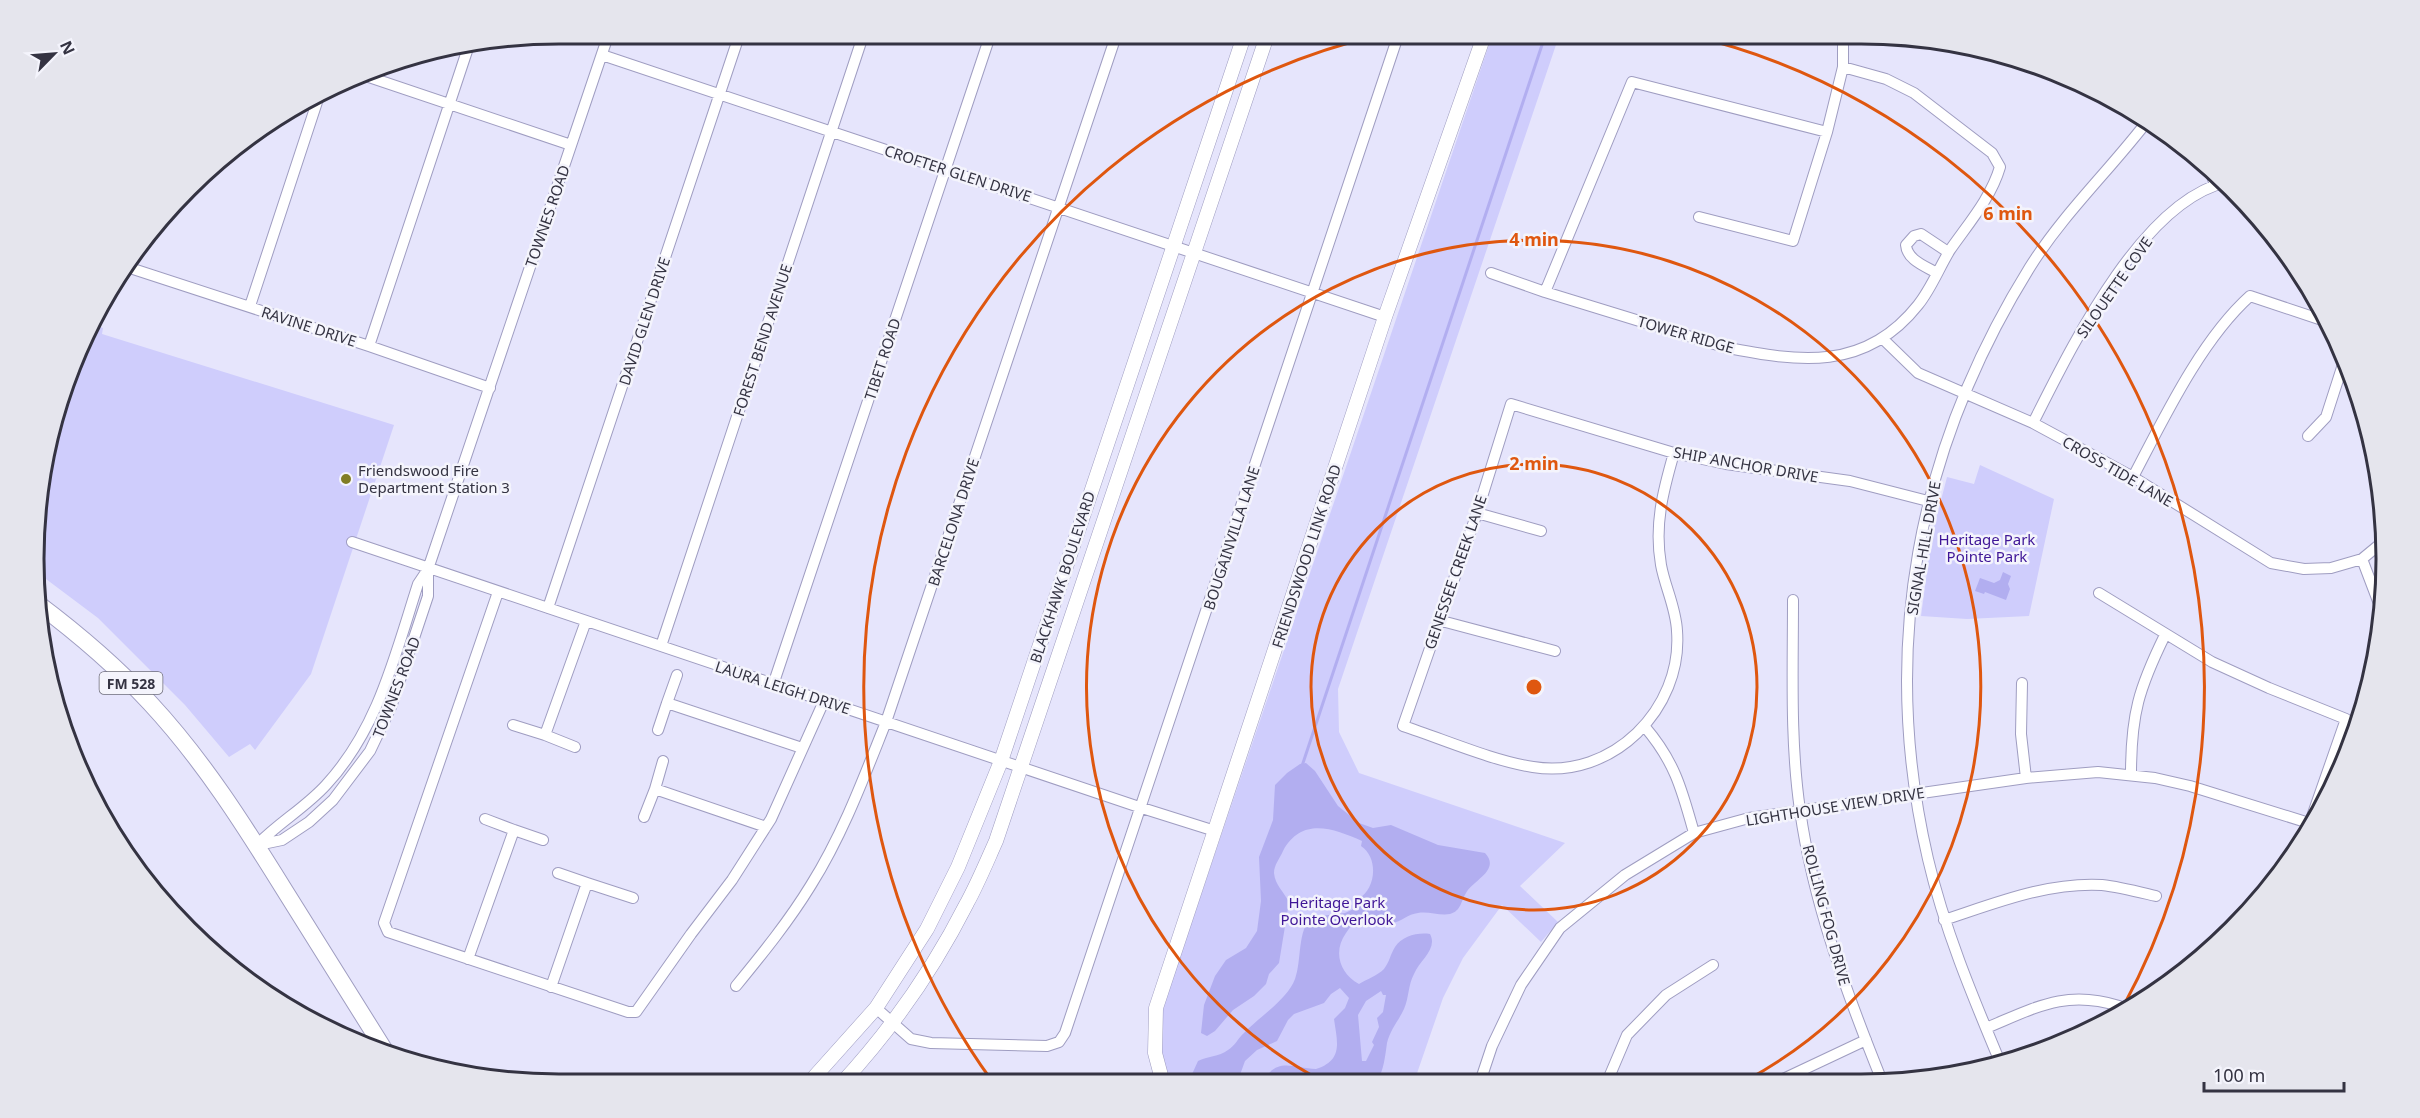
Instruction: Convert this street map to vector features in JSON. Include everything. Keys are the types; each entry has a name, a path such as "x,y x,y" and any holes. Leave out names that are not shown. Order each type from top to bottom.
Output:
{"main road":[{"name":"BLACKHAWK BOULEVARD","path":"817,1074 876,1008 927,929 958,867 1001,761 1241,44"},
{"name":"BLACKHAWK BOULEVARD","path":"850,1074 891,1023 931,966 967,904 996,841 1264,44"},
{"name":"FRIENDSWOOD LINK ROAD","path":"1161,1074 1155,1053 1156,1008 1386,317 1481,44"},
{"path":"1218,112 1239,120"},
{"path":"1120,404 1142,411"},
{"path":"1080,524 1101,531"},
{"name":"FM 528","path":"47,611 94,649 150,703 211,776 257,845 379,1042"}],"street":[{"name":"TOWNES ROAD","path":"257,845 275,826 299,810 324,787 360,742 381,695 418,584 428,569 606,44"},
{"name":"DAVID GLEN DRIVE","path":"548,608 736,44"},
{"name":"FOREST BEND AVENUE","path":"661,646 860,44"},
{"name":"TIBET ROAD","path":"772,685 987,44"},
{"name":"BARCELONA DRIVE","path":"736,986 783,929 812,884 852,808 886,722 1113,44"},
{"name":"BOUGAINVILLA LANE","path":"891,1023 911,1039 932,1043 1037,1047 1059,1042 1065,1033 1395,44"},
{"path":"1699,217 1793,242 1827,132 1843,67 1843,44"},
{"path":"369,346 467,52"},
{"name":"CROFTER GLEN DRIVE","path":"602,55 1386,317"},
{"name":"TOWER RIDGE","path":"1491,273 1724,347 1751,352 1833,357 1858,351 1883,339 1906,320 1920,303 1948,252 1995,183 2000,167 1992,153 1914,93 1886,79 1843,67"},
{"path":"373,79 571,144"},
{"path":"1545,292 1632,82 1827,132"},
{"path":"250,306 316,105"},
{"name":"SIGNAL HILL DRIVE","path":"1998,1056 1944,920 1928,859 1915,793 1909,740 1907,675 1909,626 1916,568 1928,501 1963,393 1986,344 2031,266 2060,224 2142,127"},
{"name":"SILOUETTE COVE","path":"2033,423 2065,359 2100,300 2143,241 2170,213 2215,185"},
{"path":"1937,273 1913,259 1906,251 1906,245 1914,236 1921,234 1948,252"},
{"name":"RAVINE DRIVE","path":"133,269 250,306 490,388"},
{"path":"2133,477 2192,369 2237,307 2250,296 2316,318"},
{"name":"CROSS TIDE LANE","path":"1883,339 1918,373 2033,423 2133,477 2271,563 2304,569 2331,568 2362,559"},
{"path":"2308,435 2326,417 2341,372"},
{"name":"GENESSEE CREEK LANE","path":"1531,411 1511,404 1477,513 1403,726 1514,763 1534,768 1559,769 1603,757 1645,727"},
{"name":"SHIP ANCHOR DRIVE","path":"1531,411 1674,453 1726,464 1851,481 1928,501"},
{"path":"1674,453 1658,517 1661,566 1677,631 1676,661 1661,703 1645,727 1660,745 1673,767 1694,833"},
{"path":"1477,513 1541,531"},
{"name":"LAURA LEIGH DRIVE","path":"352,542 772,685 1215,831"},
{"path":"2375,593 2362,559 2376,548"},
{"name":"TOWNES ROAD","path":"257,845 282,840 309,822 333,800 370,751 391,707 428,596 428,569"},
{"path":"498,592 384,922 388,932 551,987 628,1012 636,1012 732,880 766,827 824,701"},
{"path":"2099,593 2212,662 2346,719 2320,793"},
{"name":"ROLLING FOG DRIVE","path":"1793,600 1792,732 1800,811 1827,925 1844,981 1879,1073"},
{"path":"1438,620 1555,651"},
{"path":"545,735 586,621"},
{"path":"2131,774 2131,741 2140,693 2146,673 2166,635"},
{"path":"658,730 676,675"},
{"path":"2022,683 2021,734 2026,778"},
{"path":"667,703 802,748"},
{"path":"513,725 575,747"},
{"path":"645,817 663,761"},
{"name":"LIGHTHOUSE VIEW DRIVE","path":"1483,1074 1492,1046 1521,985 1560,928 1625,875 1694,833 1749,818 2026,778 2098,772 2131,774 2190,786 2303,824"},
{"path":"655,789 766,827"},
{"path":"485,819 543,840"},
{"path":"468,959 514,830"},
{"path":"558,873 633,898"},
{"path":"551,987 586,883"},
{"path":"1944,920 2029,892 2058,887 2103,885 2156,897"},
{"path":"1610,1074 1627,1035 1666,995 1713,965"},
{"path":"1986,1028 2046,1004 2069,999 2097,999 2118,1006"},
{"path":"876,1008 891,1023"},
{"path":"1794,1074 1866,1040"}],"green space":[{"name":"Heritage Park Pointe Overlook","path":"1489,44 1556,44 1338,689 1339,732 1359,773 1565,843 1520,886 1558,922 1541,942 1502,905 1463,958 1443,998 1417,1074 1167,1074 1159,1050 1162,1010"},
{"path":"99,327 103,328 102,334 394,425 311,674 255,750 250,744 229,757 185,705 98,618 45,578 44,559 45,525 53,458 71,393"},
{"name":"Heritage Park Pointe Park","path":"1980,465 2054,499 2029,616 1967,619 1921,616 1932,535 1947,477 1974,484"}],"shaded area":[{"path":"2003,572 2011,576 2006,600 1985,592 1984,594 1975,591 1980,578 1994,583 2000,580"},
{"path":"1306,763 1315,771 1338,806 1359,823 1373,828 1391,825 1438,845 1485,853 1490,865 1488,870 1469,888 1454,913 1418,913 1387,924 1361,921 1351,926 1342,940 1340,961 1347,974 1359,984 1384,969 1395,947 1402,940 1415,934 1430,934 1432,939 1430,950 1412,978 1404,1009 1388,1038 1380,1074 1269,1074 1279,1066 1316,1069 1331,1060 1337,1049 1334,1019 1345,1008 1349,998 1340,988 1324,1003 1294,1014 1288,1020 1277,1041 1257,1050 1245,1061 1240,1074 1192,1074 1198,1061 1221,1054 1230,1048 1286,994 1295,979 1302,937 1312,917 1345,913 1360,906 1358,899 1369,888 1372,881 1373,865 1367,851 1361,846 1362,841 1319,828 1299,833 1291,840 1274,870 1276,881 1289,902 1279,963 1269,974 1266,984 1254,996 1233,1010 1215,1031 1207,1036 1201,1033 1204,1005 1215,976 1226,960 1246,948 1257,931 1261,901 1259,857 1273,820 1275,785 1300,764","holes":["1381,991 1383,995 1386,995 1383,1012 1377,1018 1379,1027 1372,1042 1374,1045 1366,1061 1362,1061 1358,1015 1366,1001"]}],"waterway":[{"path":"1302,766 1542,44"}],"place":[{"name":"Friendswood Fire Department Station 3","path":"346,479"}]}
